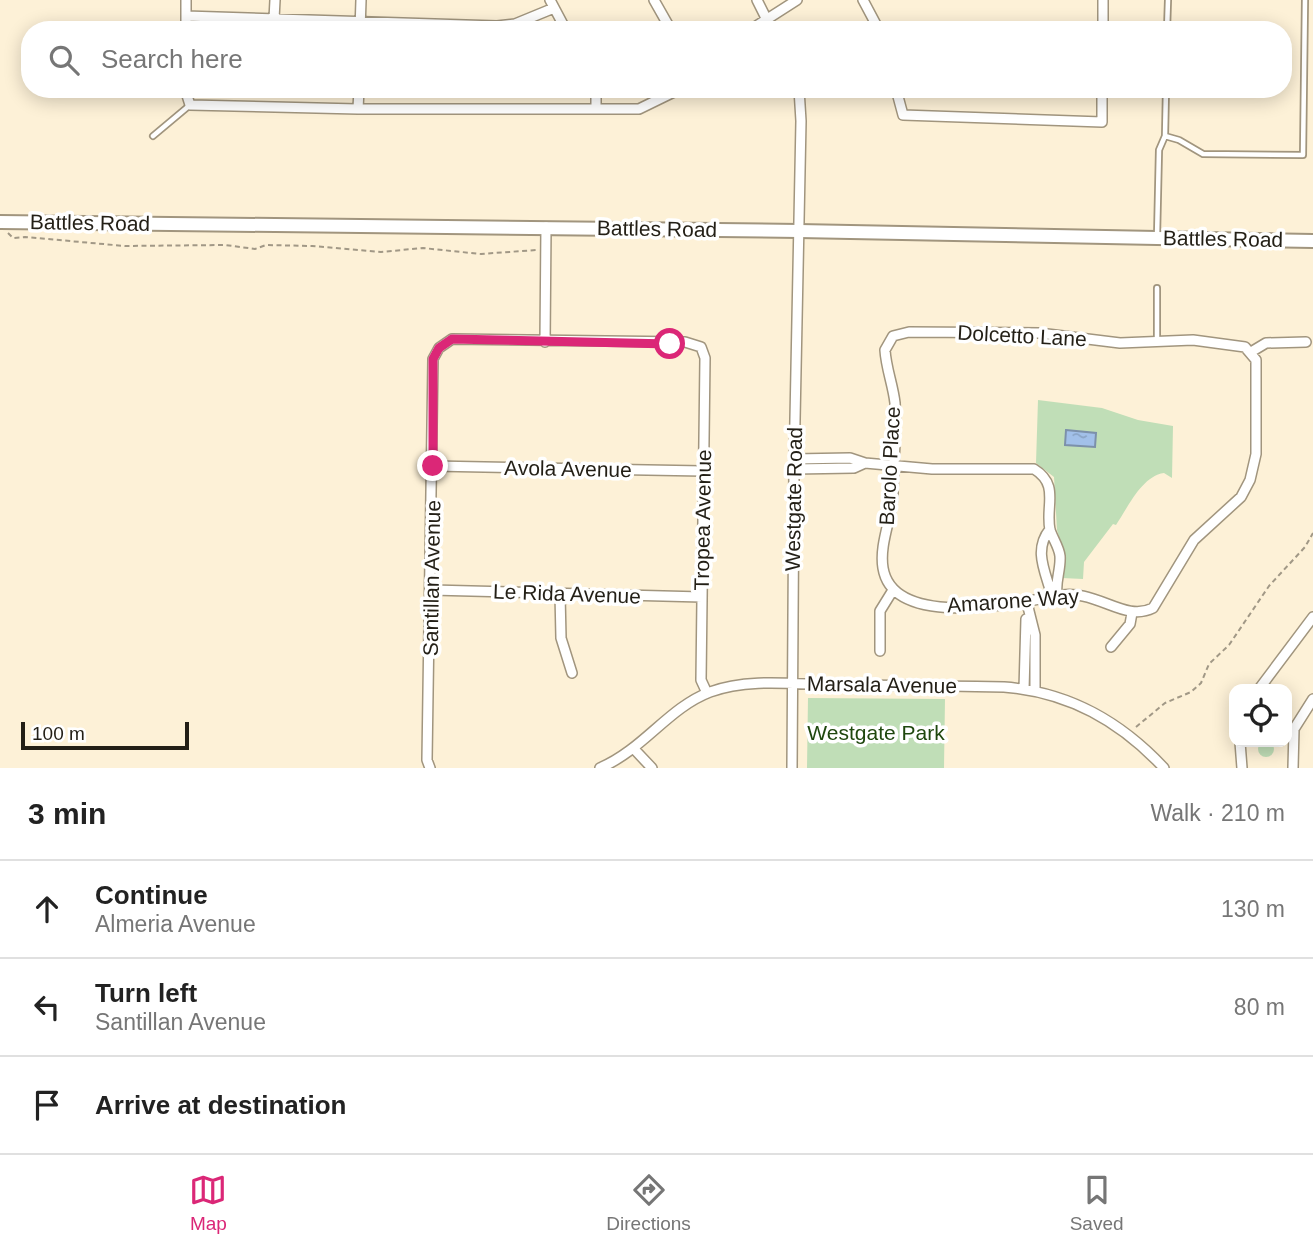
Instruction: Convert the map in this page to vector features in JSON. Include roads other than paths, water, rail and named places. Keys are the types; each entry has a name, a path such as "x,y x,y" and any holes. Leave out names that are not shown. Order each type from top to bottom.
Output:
{"street":[{"path":"186,0 186,21"},
{"path":"274,19 275,0"},
{"path":"360,21 361,0"},
{"path":"654,0 666,21"},
{"path":"757,0 767,20 797,0"},
{"path":"863,0 874,21"},
{"path":"1103,0 1103,21"},
{"path":"521,21 552,4 561,21"},
{"path":"186,16 303,21"},
{"path":"188,98 190,105 358,109 639,109 662,98"},
{"path":"358,109 359,98"},
{"path":"596,98 596,109"},
{"name":"Westgate Road","path":"792,768 800,98"},
{"path":"898,98 903,115 1102,121 1102,98"},
{"name":"Battles Road","path":"3,227 546,227 1313,241"},
{"path":"545,342 546,227"},
{"name":"Dolcetto Lane","path":"888,341 909,331 1039,333 1109,343 1234,343 1251,352"},
{"name":"Santillan Avenue","path":"430,768 433,359 439,348 452,339 545,342"},
{"name":"Barolo Place","path":"888,341 885,360 895,404 892,510 882,551 882,566 893,590"},
{"name":"Tropea Avenue","path":"545,342 685,342 701,347 705,358 701,680 707,693"},
{"path":"1111,647 1129,624 1132,613 1153,608 1194,540 1241,497 1250,480 1256,454 1256,367 1251,352 1266,343 1306,342"},
{"path":"794,464 850,458 865,463 893,463 932,469 1034,470 1046,479 1049,487 1050,529 1060,557 1055,596"},
{"name":"Avola Avenue","path":"433,466 703,471"},
{"path":"1050,529 1043,540 1041,559 1055,596"},
{"name":"Le Rida Avenue","path":"432,590 702,597"},
{"path":"880,650 880,611 893,590"},
{"name":"Amarone Way","path":"893,590 913,602 930,606 1027,603 1055,596 1094,597 1132,613"},
{"path":"560,594 561,638 572,673"},
{"path":"1024,689 1027,603"},
{"path":"1027,603 1035,635 1035,691"},
{"path":"1263,684 1313,617"},
{"name":"Marsala Avenue","path":"600,768 635,750 667,720 707,693 743,685 793,684 1035,691 1082,705 1130,735 1164,768"},
{"path":"1293,768 1294,729 1313,699"},
{"path":"1240,747 1242,768"},
{"path":"635,750 652,768"}],"lane":[{"path":"1167,21 1168,0"},
{"path":"1165,136 1179,139 1203,154 1303,155 1305,0"},
{"path":"1157,238 1159,150 1165,136 1166,98"},
{"path":"153,136 190,105"},
{"path":"1157,288 1157,341"}],"water":[{"path":"1066,430 1096,433 1095,447 1065,445"}],"park label":[{"name":"Westgate Park","path":"876,733"}]}
